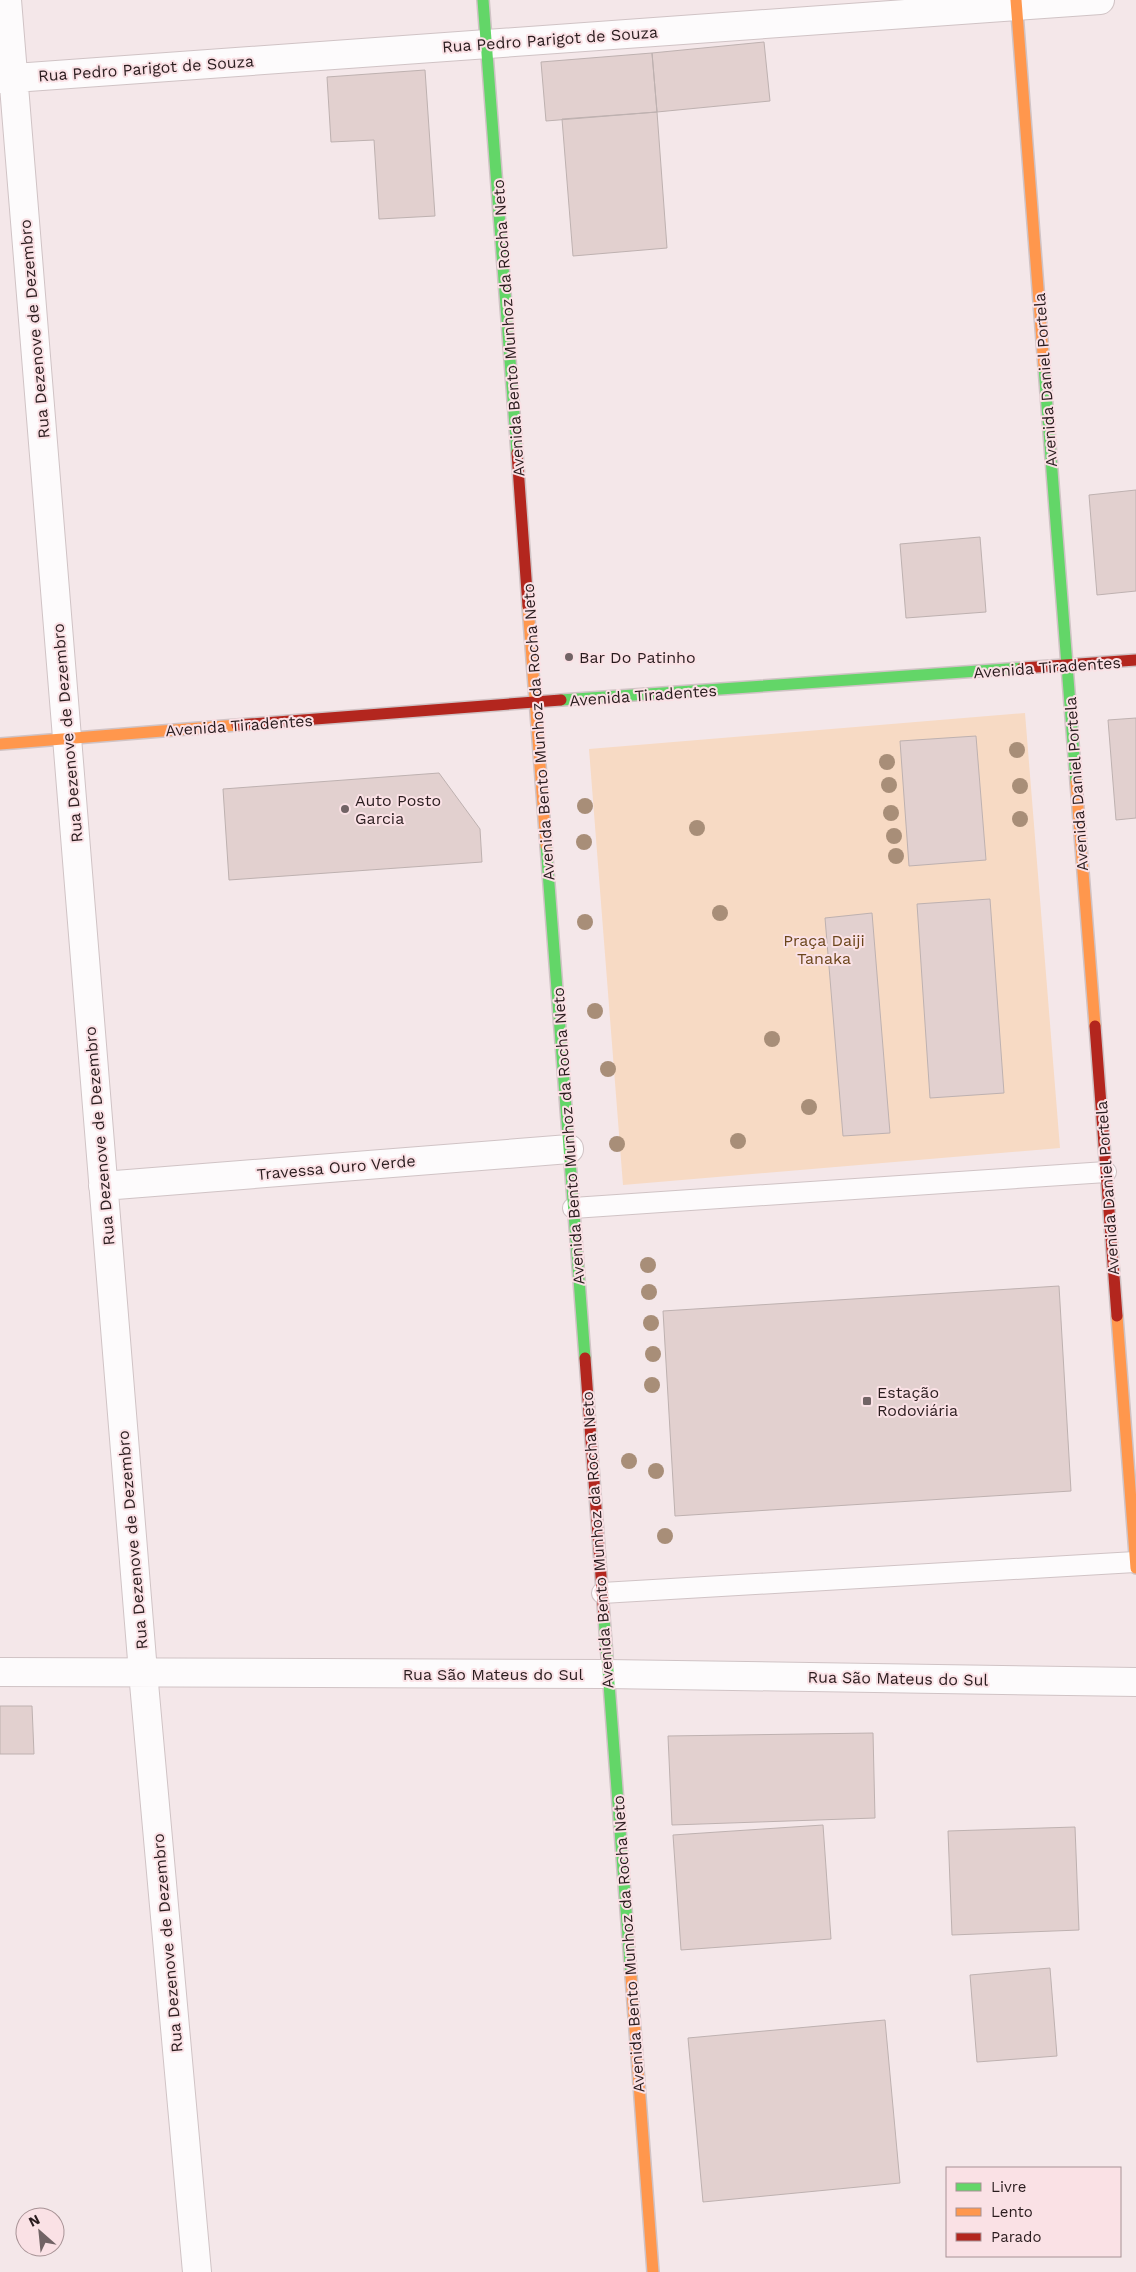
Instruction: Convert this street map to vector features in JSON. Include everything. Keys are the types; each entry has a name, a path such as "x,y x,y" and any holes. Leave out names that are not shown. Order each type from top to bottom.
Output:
{"main road":[{"name":"Avenida Bento Munhoz da Rocha Neto","path":"483,0 653,2272"},
{"name":"Avenida Daniel Portela","path":"1016,3 1136,1568"},
{"name":"Avenida Tiradentes","path":"0,744 536,702 1136,660"}],"street":[{"name":"Rua Dezenove de Dezembro","path":"7,0 7,78 67,739 143,1672 197,2272"},
{"name":"Rua Pedro Parigot de Souza","path":"7,78 486,44 1016,3 1100,0"},
{"name":"Travessa Ouro Verde","path":"103,1186 569,1148"},
{"name":"Rua São Mateus do Sul","path":"0,1672 607,1674 1136,1682"}],"lane":[{"path":"573,1208 1106,1172"},
{"path":"602,1593 1136,1562"}],"green space":[{"name":"Praça Daiji Tanaka","path":"1025,713 1060,1148 623,1185 589,749"}],"building":[{"path":"764,42 770,101 657,112 652,53"},
{"path":"652,53 657,112 546,121 541,62"},
{"path":"425,70 435,216 379,219 374,140 331,142 327,77"},
{"path":"657,112 667,248 573,256 562,119"},
{"path":"1136,490 1136,591 1097,595 1089,495"},
{"path":"980,537 986,612 906,618 900,544"},
{"path":"1136,718 1136,818 1116,820 1108,720"},
{"path":"976,736 986,860 909,866 900,741"},
{"name":"Auto Posto Garcia","path":"439,773 480,829 482,862 229,880 223,789"},
{"path":"990,899 1004,1093 930,1098 917,904"},
{"path":"872,913 890,1133 843,1136 825,918"},
{"name":"Estação Rodoviária","path":"1059,1286 1071,1491 675,1516 663,1311"},
{"path":"0,1706 32,1706 34,1754 0,1754"},
{"path":"873,1733 875,1818 672,1825 668,1736"},
{"path":"823,1825 831,1939 681,1950 673,1835"},
{"path":"1075,1827 1079,1930 952,1935 948,1831"},
{"path":"1050,1968 1057,2056 977,2062 970,1975"},
{"path":"885,2020 900,2183 703,2202 688,2038"}],"traffic: fast":[{"path":"483,0 517,453"},
{"path":"1044,367 1076,782"},
{"path":"561,700 1022,668"},
{"path":"546,845 585,1358"},
{"path":"604,1617 631,1976"}],"traffic: slow":[{"path":"1016,0 1044,367"},
{"path":"528,606 546,845"},
{"path":"0,744 237,725"},
{"path":"1076,782 1095,1026"},
{"path":"1117,1316 1136,1568"},
{"path":"631,1976 653,2272"}],"traffic: jam":[{"path":"517,453 528,606"},
{"path":"1022,668 1136,660"},
{"path":"237,725 561,700"},
{"path":"1095,1026 1117,1316"},
{"path":"585,1358 604,1617"}],"place":[{"name":"Bar Do Patinho","path":"569,657"},
{"name":"Auto Posto Garcia","path":"345,809"},
{"name":"Estação Rodoviária","path":"867,1401"}]}
